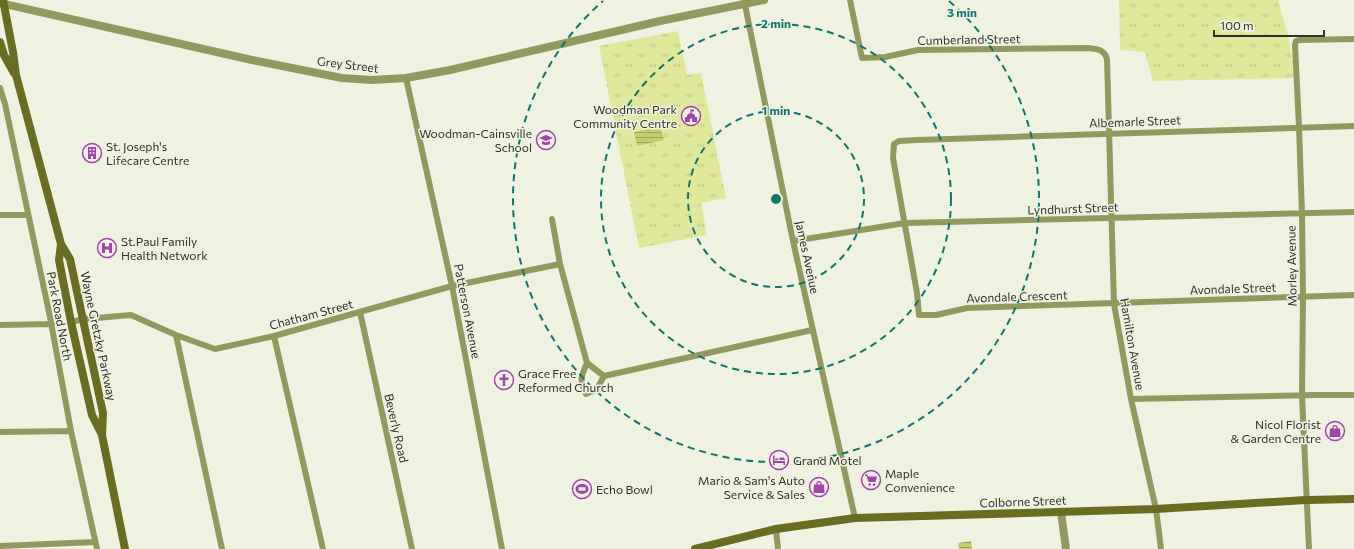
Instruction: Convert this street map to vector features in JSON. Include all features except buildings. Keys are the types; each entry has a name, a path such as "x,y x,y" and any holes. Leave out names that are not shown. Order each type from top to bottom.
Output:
{"main road":[{"name":"Wayne Gretzky Parkway","path":"2,2 14,52 16,76 61,244 70,259 84,319 103,413 102,435 125,549"},
{"name":"Wayne Gretzky Parkway","path":"0,42 4,55 16,76"},
{"name":"Wayne Gretzky Parkway","path":"61,244 59,260 71,322 92,415 102,435"},
{"name":"Colborne Street","path":"695,549 776,529 855,518 1156,509 1306,500 1354,499"}],"street":[{"name":"Grey Street","path":"2,2 252,60 342,78 372,80 406,78 450,70 745,2 764,0"},
{"name":"Cumberland Street","path":"850,0 862,58 885,57 918,50 1088,48 1104,52 1107,59"},
{"name":"James Avenue","path":"745,2 793,241 855,518"},
{"name":"Morley Avenue","path":"1309,549 1302,395 1302,214 1295,50 1296,42 1304,39 1354,39"},
{"name":"Hamilton Avenue","path":"1107,59 1114,304 1131,399 1156,509 1161,549"},
{"name":"Patterson Avenue","path":"406,78 452,286 502,549"},
{"name":"Park Road North","path":"0,88 2,104 52,324 71,431 97,549"},
{"name":"Albemarle Street","path":"905,223 893,158 894,144 899,141 1354,126"},
{"name":"Lyndhurst Street","path":"793,241 905,223 1354,212"},
{"path":"0,215 28,214"},
{"path":"552,219 560,264 587,363 604,376"},
{"name":"Avondale Crescent","path":"905,223 919,315 936,315 967,308 1114,304"},
{"name":"Chatham Street","path":"71,322 84,319 131,315 215,349 274,336 452,286 560,264"},
{"name":"Avondale Street","path":"1114,304 1354,295"},
{"name":"Beverly Road","path":"360,312 412,549"},
{"path":"0,325 52,324"},
{"path":"587,363 581,375 582,386 586,394 597,389 604,376 812,330"},
{"path":"176,334 222,549"},
{"path":"274,336 323,549"},
{"path":"1131,399 1354,395"},
{"path":"0,432 71,431"},
{"path":"1061,512 1066,549"},
{"path":"776,529 778,549"},
{"path":"0,547 95,542"}],"green space":[{"path":"1119,0 1278,0 1288,36 1296,78 1153,81 1145,52 1120,50"},
{"path":"1235,14 1239,31 1220,36 1216,19"},
{"path":"678,31 687,75 701,73 726,198 701,203 707,235 639,248 599,46"}],"shaded area":[{"path":"660,126 664,140 637,146 634,132"},
{"path":"971,541 972,549 959,549 958,543"}],"place":[{"name":"Woodman Park Community Centre","path":"691,116"},
{"name":"Woodman-Cainsville School","path":"546,140"},
{"name":"St. Joseph's Lifecare Centre","path":"92,153"},
{"name":"St.Paul Family Health Network","path":"107,248"},
{"name":"Grace Free Reformed Church","path":"504,380"},
{"name":"Nicol Florist & Garden Centre","path":"1335,431"},
{"name":"Grand Motel","path":"779,460"},
{"name":"Maple Convenience","path":"871,480"},
{"name":"Mario & Sam's Auto Service & Sales","path":"819,487"},
{"name":"Echo Bowl","path":"582,489"}]}
